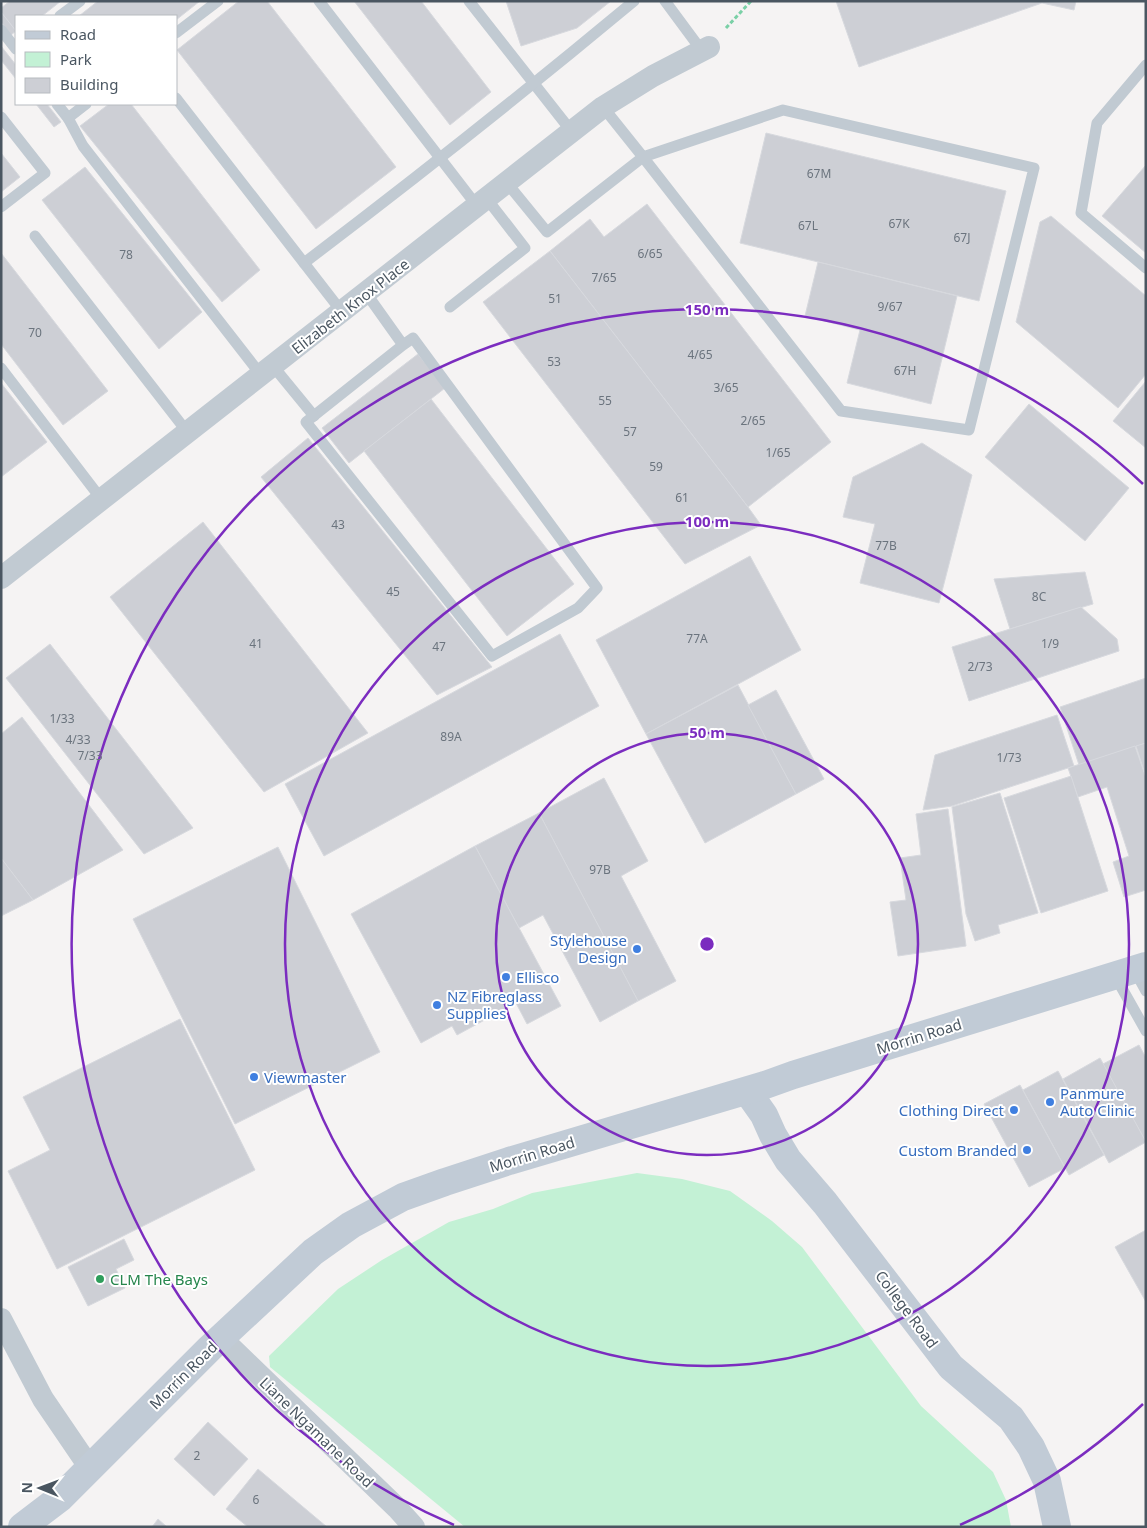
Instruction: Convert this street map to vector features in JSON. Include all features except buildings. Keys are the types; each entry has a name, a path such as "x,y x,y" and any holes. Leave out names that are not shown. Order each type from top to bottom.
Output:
{"main road":[{"name":"Morrin Road","path":"22,1527 60,1498 221,1338 318,1248 351,1224 403,1197 509,1161 1135,975"},
{"name":"College Road","path":"747,1090 764,1115 788,1160 825,1203 951,1367 1011,1418 1031,1447 1047,1481 1057,1527"}],"street":[{"name":"Elizabeth Knox Place","path":"1,578 603,107 653,76 706,49"},
{"path":"1,1319 44,1399 90,1468"},
{"name":"Liane Ngamane Road","path":"221,1338 414,1527"}],"lane":[{"path":"61,15 80,1"},
{"path":"178,31 218,1"},
{"path":"319,1 440,160 526,248 450,307"},
{"path":"469,1 572,132"},
{"path":"304,263 440,160 634,1"},
{"path":"665,1 706,49"},
{"path":"1,30 15,49"},
{"path":"1146,65 1097,123 1081,213 1146,268"},
{"path":"178,101 342,312"},
{"path":"58,105 68,118 83,146 267,371 314,416"},
{"path":"68,118 85,105"},
{"path":"507,183 547,232 643,157 782,110 1034,168 969,430 842,411 643,157 603,107"},
{"path":"1,117 45,173 1,207"},
{"path":"35,236 188,433"},
{"path":"366,293 403,345"},
{"path":"413,338 597,588 578,608 492,656 306,422 403,345 413,338"},
{"path":"1,368 102,500"},
{"path":"1135,975 1146,1032"}],"path":[{"path":"706,49 751,1"}],"green space":[{"path":"637,1173 682,1179 730,1191 772,1221 802,1247 921,1406 993,1472 1006,1500 1011,1527 465,1527 270,1367 269,1356 338,1289 382,1260 449,1222 493,1209 532,1193"}],"place":[{"name":"Stylehouse Design","path":"637,949"},
{"name":"Ellisco","path":"506,977"},
{"name":"NZ Fibreglass Supplies","path":"437,1005"},
{"name":"Viewmaster","path":"254,1077"},
{"name":"Panmure Auto Clinic","path":"1050,1102"},
{"name":"Clothing Direct","path":"1014,1110"},
{"name":"Custom Branded","path":"1027,1150"},
{"name":"CLM The Bays","path":"100,1279"}]}
